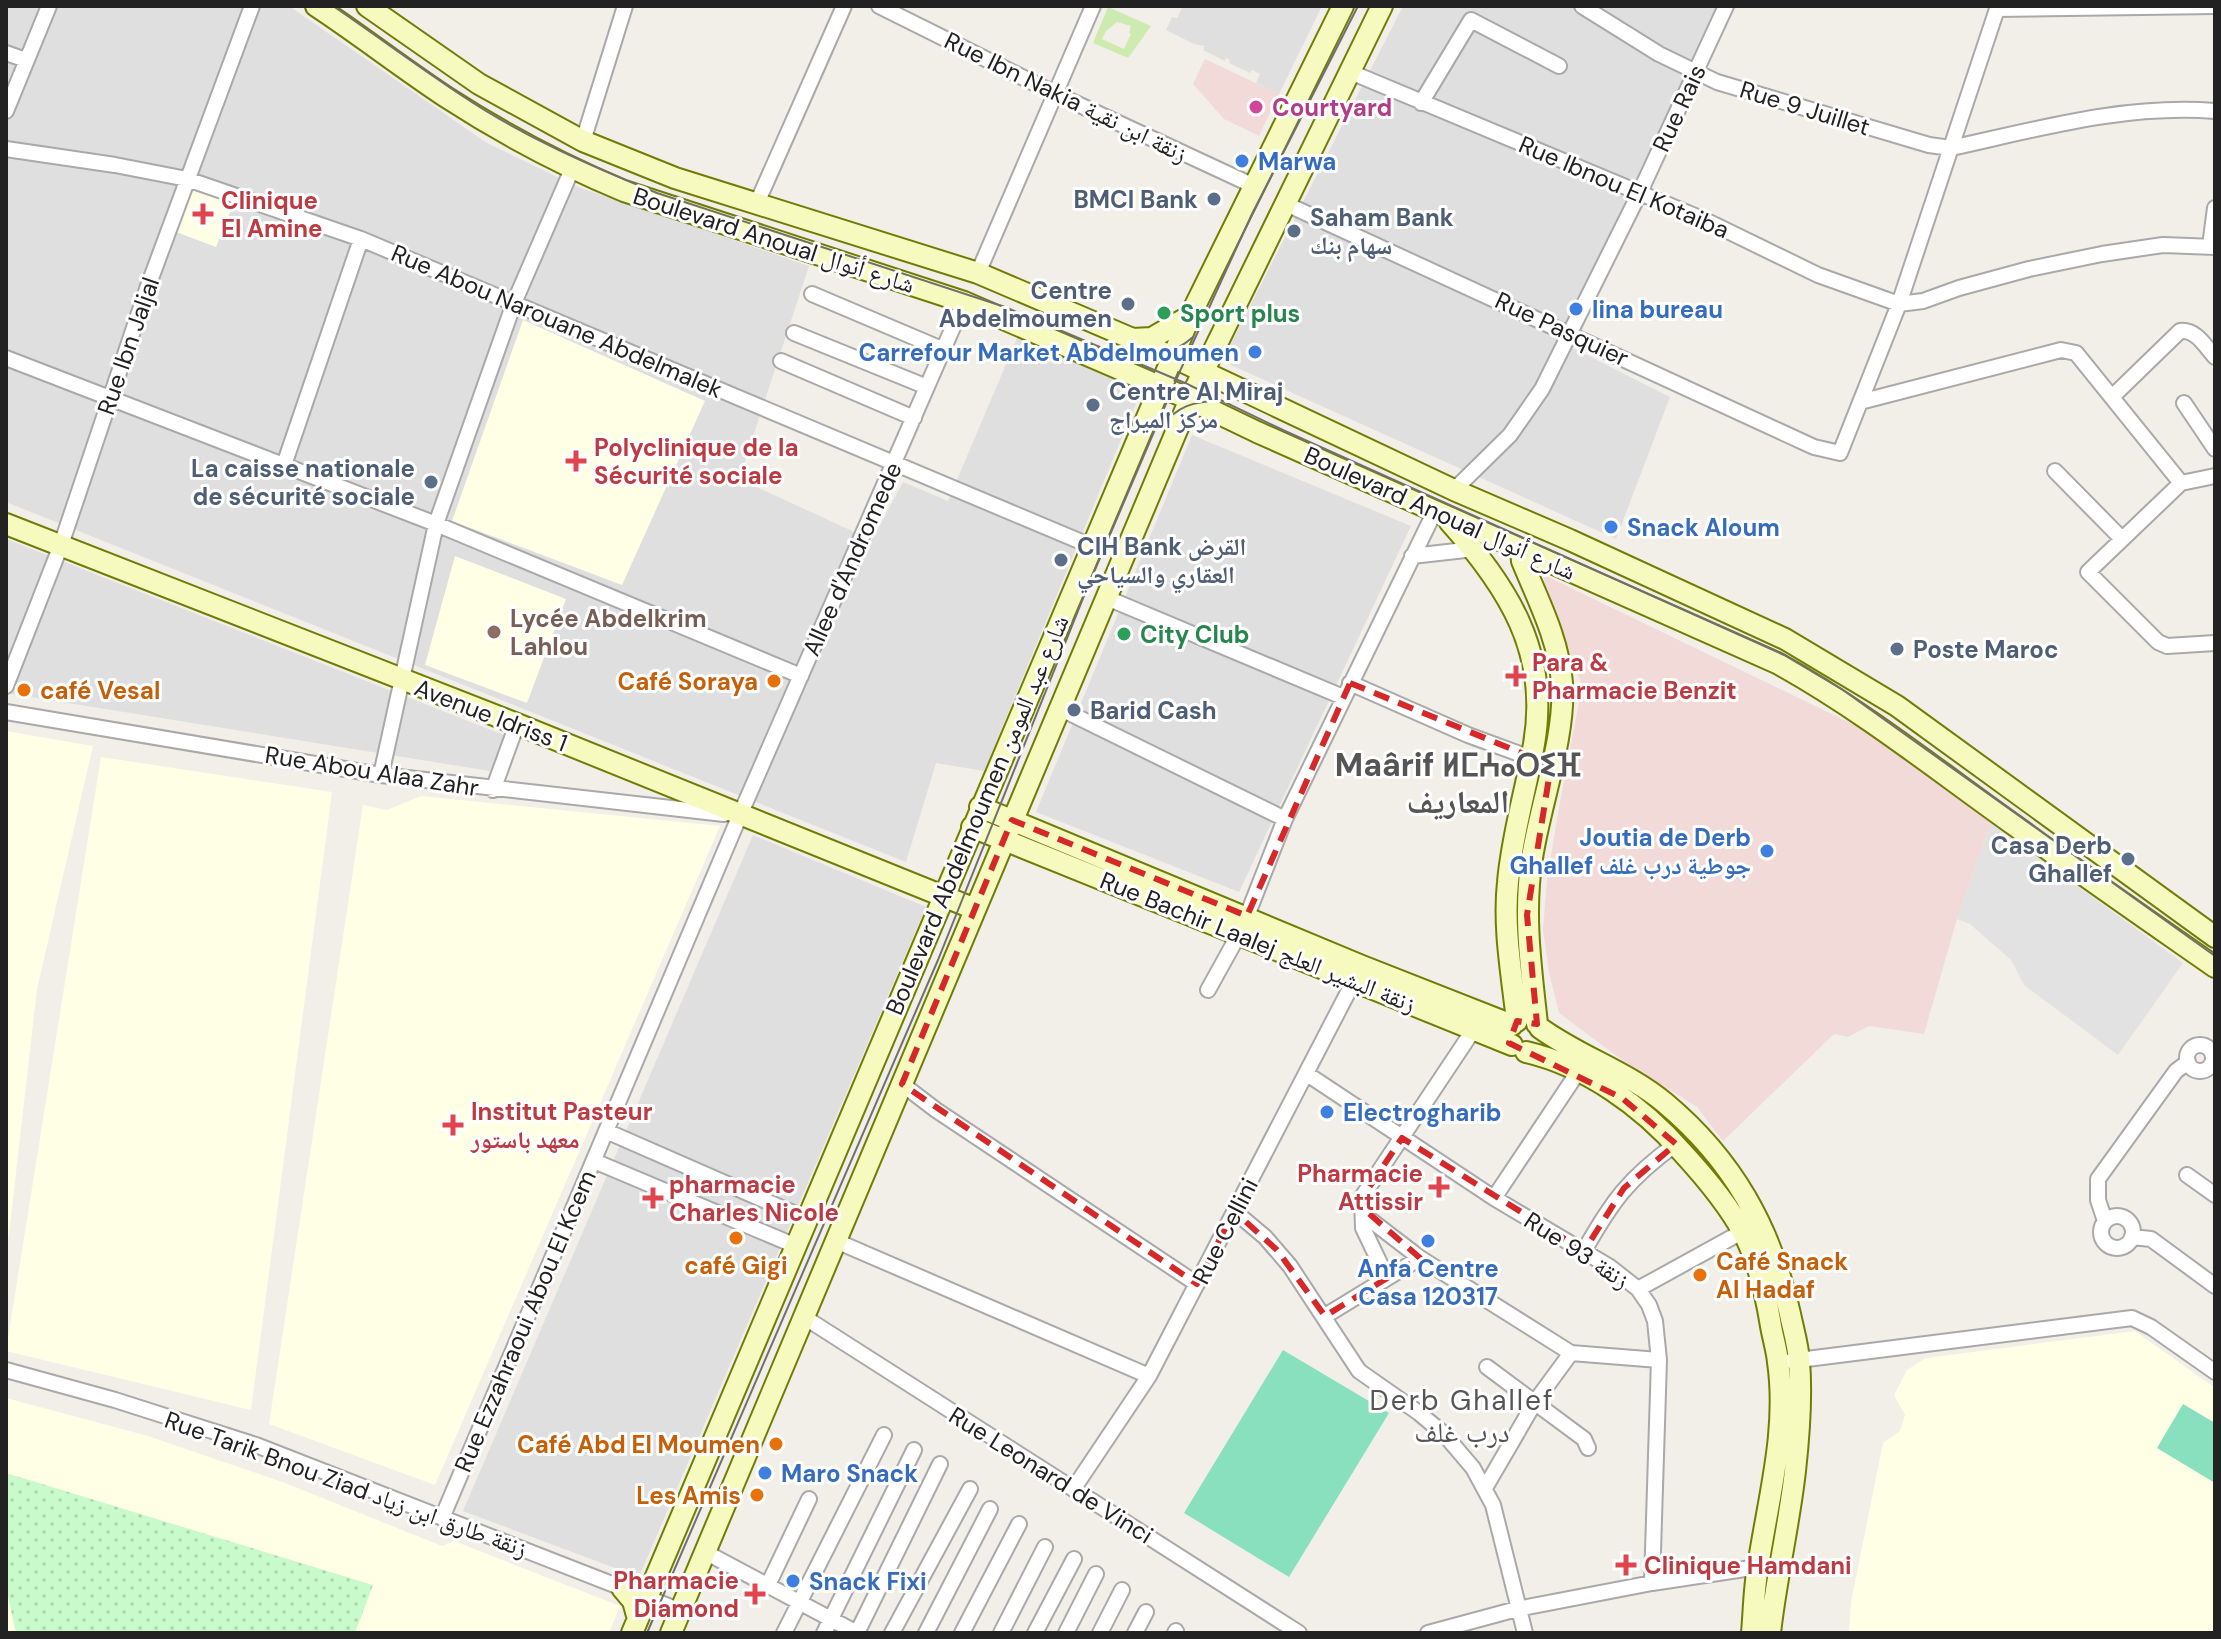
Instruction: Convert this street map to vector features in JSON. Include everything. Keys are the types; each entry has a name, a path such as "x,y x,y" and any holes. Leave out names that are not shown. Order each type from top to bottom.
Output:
{"main road":[{"name":"Boulevard Anoual شارع أنوال","path":"316,6 445,96 572,169 637,196 964,302 1190,399 1257,432 1748,649 1797,674 1921,755 2014,826 2215,967"},
{"name":"Boulevard Anoual شارع أنوال","path":"367,6 479,84 583,141 647,169 978,273 1202,371 1454,490 1785,639 1897,706 2215,937"},
{"name":"Boulevard Abdelmoumen شارع عبد المومن","path":"635,1626 1190,316 1343,6"},
{"name":"Boulevard Abdelmoumen شارع عبد المومن","path":"671,1633 1175,432 1382,6"},
{"path":"1131,339 1152,338 1190,316"},
{"path":"1175,432 1207,420 1257,432"},
{"path":"1439,513 1474,549 1517,615 1534,658 1541,762"},
{"name":"Avenue Idriss 1","path":"6,524 517,724 975,909"},
{"path":"1521,550 1522,561 1551,629 1563,698 1541,762 1508,881 1508,935 1524,1033 1552,1060 1578,1072 1640,1110 1752,1226"},
{"name":"Rue Bachir Laalej زنقة البشير العلج","path":"980,807 1358,974 1474,1029 1524,1033"},
{"name":"Rue Bachir Laalej زنقة البشير العلج","path":"972,827 1243,925"},
{"name":"Rue Bachir Laalej زنقة البشير العلج","path":"1358,974 1524,1033"},
{"path":"1524,1033 1649,1091 1674,1111 1730,1173 1752,1226 1779,1268 1789,1361 1795,1472 1770,1633"},
{"path":"1752,1633 1758,1567 1769,1511 1789,1361"},
{"path":"622,1588 633,1601 635,1626"}],"street":[{"path":"6,111 49,6"},
{"name":"Rue Ibn Jaljal","path":"6,686 61,545 187,179 252,6"},
{"path":"583,141 625,6"},
{"path":"757,203 844,6"},
{"name":"Rue Ibn Nakia زنقة ابن نقية","path":"879,6 1056,94 1254,186"},
{"path":"978,273 1093,6"},
{"path":"1421,103 1478,6"},
{"name":"Rue 9 Juillet","path":"1582,6 1659,54 1717,82 1929,145 1951,148"},
{"name":"Rue Rais","path":"1454,490 1520,423 1542,389 1640,192 1726,6"},
{"path":"1860,402 1899,304 1998,7 2215,6"},
{"path":"1471,20 1559,66"},
{"path":"6,53 26,60"},
{"name":"Rue Ibnou El Kotaiba","path":"1348,71 1707,221 1818,275 1899,304"},
{"path":"1951,148 2114,114 2163,109 2215,111"},
{"name":"Rue Abou Narouane Abdelmalek","path":"6,149 187,179 361,239 1091,546"},
{"path":"381,775 436,524 514,303 572,169"},
{"name":"Rue Pasquier","path":"1284,203 1814,447 1840,453 1860,402"},
{"path":"1899,304 1923,301 2029,269 2102,254 2163,245 2213,247 2215,208"},
{"path":"284,465 361,239"},
{"path":"812,294 944,350"},
{"name":"Allee d'Andromede","path":"740,815 964,302"},
{"path":"2112,397 2180,331 2194,333 2215,357"},
{"path":"794,333 927,387"},
{"path":"1860,402 2061,350 2076,353 2181,483"},
{"path":"6,358 436,524 801,676"},
{"path":"781,361 914,418"},
{"path":"2184,403 2215,449"},
{"path":"2055,471 2121,538"},
{"path":"2215,476 2181,483 2088,572 2158,642 2167,646 2215,643"},
{"path":"1208,990 1243,925 1285,819 1343,697 1412,556 1439,513"},
{"path":"1412,556 1474,549"},
{"path":"1107,598 1343,697"},
{"path":"1350,683 1468,735 1541,762"},
{"path":"1059,708 1285,819"},
{"name":"Rue Abou Alaa Zahr","path":"6,712 381,775 493,790 740,815"},
{"path":"493,790 517,724"},
{"name":"Rue Ezzahraoui Abou El Kcem","path":"442,1518 740,815"},
{"name":"Rue Cellini","path":"1074,1488 1149,1376 1358,974"},
{"path":"1474,1029 1362,1197 1360,1208 1364,1215 1420,1258 1571,1353 1659,1360"},
{"path":"2105,1221 2115,1216 2125,1218 2132,1226 2132,1237 2121,1247 2111,1247 2101,1235 2105,1221 2098,1200 2098,1179 2176,1071 2188,1062 2188,1053 2198,1045 2210,1050 2214,1059"},
{"path":"1494,1198 1578,1072"},
{"name":"Rue 93 زنقة","path":"1307,1074 1494,1198 1584,1251 1638,1289 1649,1305 1655,1321 1659,1360 1652,1583"},
{"path":"902,1084 936,1110 1197,1284"},
{"path":"606,1131 807,1219"},
{"path":"1584,1251 1624,1188 1637,1173 1676,1144"},
{"path":"594,1161 796,1246"},
{"path":"2187,1175 2215,1195"},
{"path":"1234,1211 1265,1237 1325,1316 1359,1371 1444,1434 1473,1468 1485,1488 1501,1534 1525,1633"},
{"path":"1364,1215 1363,1228 1387,1278"},
{"path":"1638,1289 1752,1226"},
{"path":"2132,1237 2151,1239 2215,1286"},
{"path":"836,1241 1149,1376"},
{"path":"1325,1316 1420,1258"},
{"name":"Rue Leonard de Vinci","path":"804,1317 1299,1633"},
{"path":"1789,1361 2132,1318 2151,1327 2215,1372"},
{"path":"1485,1488 1535,1402 1571,1353"},
{"path":"1487,1367 1584,1439 1588,1448"},
{"name":"Rue Tarik Bnou Ziad زنقة طارق ابن زياد","path":"6,1370 115,1400 256,1445 681,1611"},
{"path":"784,1633 884,1435"},
{"path":"828,1626 914,1450"},
{"path":"705,1552 799,1602 828,1626 857,1633 940,1464"},
{"path":"892,1633 970,1489"},
{"path":"768,1585 809,1499"},
{"path":"926,1633 990,1509"},
{"path":"962,1633 1019,1524"},
{"path":"1001,1633 1045,1547"},
{"path":"1035,1633 1074,1559"},
{"path":"1428,1633 1517,1609 1652,1583 1758,1567"},
{"path":"1066,1633 1096,1574"},
{"path":"1100,1633 1122,1590"},
{"path":"1135,1633 1146,1612"}],"highlighted area":[{"path":"1350,683 1551,765 1527,915 1537,1024 1517,1021 1509,1043 1622,1098 1676,1144 1624,1188 1584,1251 1402,1138 1358,1204 1420,1258 1325,1316 1277,1250 1234,1211 1197,1284 902,1084 1012,820 1247,916"}],"shaded area":[{"path":"6,6 289,6 487,143 578,187 809,266 739,479 872,540 903,482 948,501 1018,336 1142,389 984,771 936,763 906,862 6,502"},
{"path":"1183,6 1322,6 1279,94 1256,83 1260,74 1252,70 1250,73 1229,63 1230,60 1226,58 1225,61 1203,50 1205,46 1166,30 1172,17 1177,18"},
{"path":"1403,6 1717,6 1573,348 1670,397 1616,539 1222,361"},
{"path":"1205,59 1279,94 1259,136 1224,119 1193,84"},
{"name":"Clinique El Amine","path":"189,181 236,197 216,247 171,230"},
{"name":"Polyclinique de la Sécurité sociale","path":"523,320 705,401 622,585 452,521"},
{"path":"1192,435 1411,526 1239,892 1036,812"},
{"path":"6,539 506,736 490,771 6,693"},
{"name":"Lycée Abdelkrim Lahlou","path":"455,556 566,599 527,703 425,665"},
{"name":"Joutia de Derb Ghallef جوطية درب غلف","path":"1542,574 1867,731 1991,823 1957,919 1924,1034 1869,1026 1848,1037 1834,1034 1723,1141 1697,1107 1625,1062 1559,1013 1543,930 1547,879 1582,686"},
{"path":"6,731 93,746 37,989 6,1260"},
{"path":"101,757 332,792 251,1410 6,1351"},
{"name":"Institut Pasteur معهد باستور","path":"421,796 720,826 435,1485 269,1424 363,805 387,810"},
{"path":"1991,823 2183,963 2118,1055 2024,985 2011,960 1970,924 1957,919"},
{"path":"753,835 926,907 639,1577 463,1511"},
{"path":"2135,1331 2215,1388 2215,1633 1849,1633 1851,1602 1883,1443 1900,1431 1905,1415 1894,1395 1907,1370 1926,1358"},
{"path":"6,1398 148,1436 285,1483 442,1546 454,1541 620,1606 609,1633 6,1633"}],"green space":[{"path":"1108,7 1151,26 1128,58 1093,43","holes":["1117,22 1131,26 1124,49 1102,39"]},
{"path":"1283,1350 1389,1413 1289,1577 1184,1513"},
{"path":"2183,1404 2215,1423 2215,1483 2157,1448"},
{"path":"6,1473 373,1585 355,1633 16,1633 6,1587"}],"tram line":[{"path":"333,6 487,112 583,161 657,193 1005,307 1185,383 1784,655 1843,690 2215,956"},
{"path":"647,1633 938,960 1088,586 1180,371 1252,214 1358,6"},
{"path":"1127,352 1162,353 1178,348 1193,337"},
{"path":"1161,427 1173,414 1187,406 1220,401"}],"place":[{"name":"Courtyard","path":"1256,107"},
{"name":"Marwa","path":"1242,161"},
{"name":"BMCI Bank","path":"1214,199"},
{"name":"Clinique El Amine","path":"203,214"},
{"name":"Saham Bank سهام بنك","path":"1294,231"},
{"name":"Centre Abdelmoumen","path":"1128,304"},
{"name":"lina bureau","path":"1576,309"},
{"name":"Sport plus","path":"1164,313"},
{"name":"Carrefour Market Abdelmoumen","path":"1255,352"},
{"name":"Centre Al Miraj مركز الميراج","path":"1093,405"},
{"name":"Polyclinique de la Sécurité sociale","path":"576,461"},
{"name":"La caisse nationale de sécurité sociale","path":"431,482"},
{"name":"Snack Aloum","path":"1611,527"},
{"name":"CIH Bank القرض العقاري والسياحي","path":"1061,560"},
{"name":"Lycée Abdelkrim Lahlou","path":"494,632"},
{"name":"City Club","path":"1124,634"},
{"name":"Poste Maroc","path":"1897,649"},
{"name":"Para & Pharmacie Benzit","path":"1516,676"},
{"name":"Café Soraya","path":"774,681"},
{"name":"café Vesal","path":"24,690"},
{"name":"Barid Cash","path":"1074,710"},
{"name":"Joutia de Derb Ghallef جوطية درب غلف","path":"1767,851"},
{"name":"Casa Derb Ghallef","path":"2128,859"},
{"name":"Electrogharib","path":"1327,1112"},
{"name":"Institut Pasteur معهد باستور","path":"453,1125"},
{"name":"Pharmacie Attissir","path":"1439,1187"},
{"name":"pharmacie Charles Nicole","path":"653,1198"},
{"name":"café Gigi","path":"736,1238"},
{"name":"Anfa Centre Casa 120317","path":"1428,1241"},
{"name":"Café Snack Al Hadaf","path":"1700,1275"},
{"name":"Café Abd El Moumen","path":"776,1444"},
{"name":"Maro Snack","path":"765,1473"},
{"name":"Les Amis","path":"757,1495"},
{"name":"Clinique Hamdani","path":"1626,1565"},
{"name":"Snack Fixi","path":"793,1581"},
{"name":"Pharmacie Diamond","path":"755,1594"}],"district":[{"name":"Maârif ⵍⵎⵄⴰⵔⵉⴼ المعاريف","path":"1458,784"},
{"name":"Derb Ghallef درب غلف","path":"1462,1416"}]}
